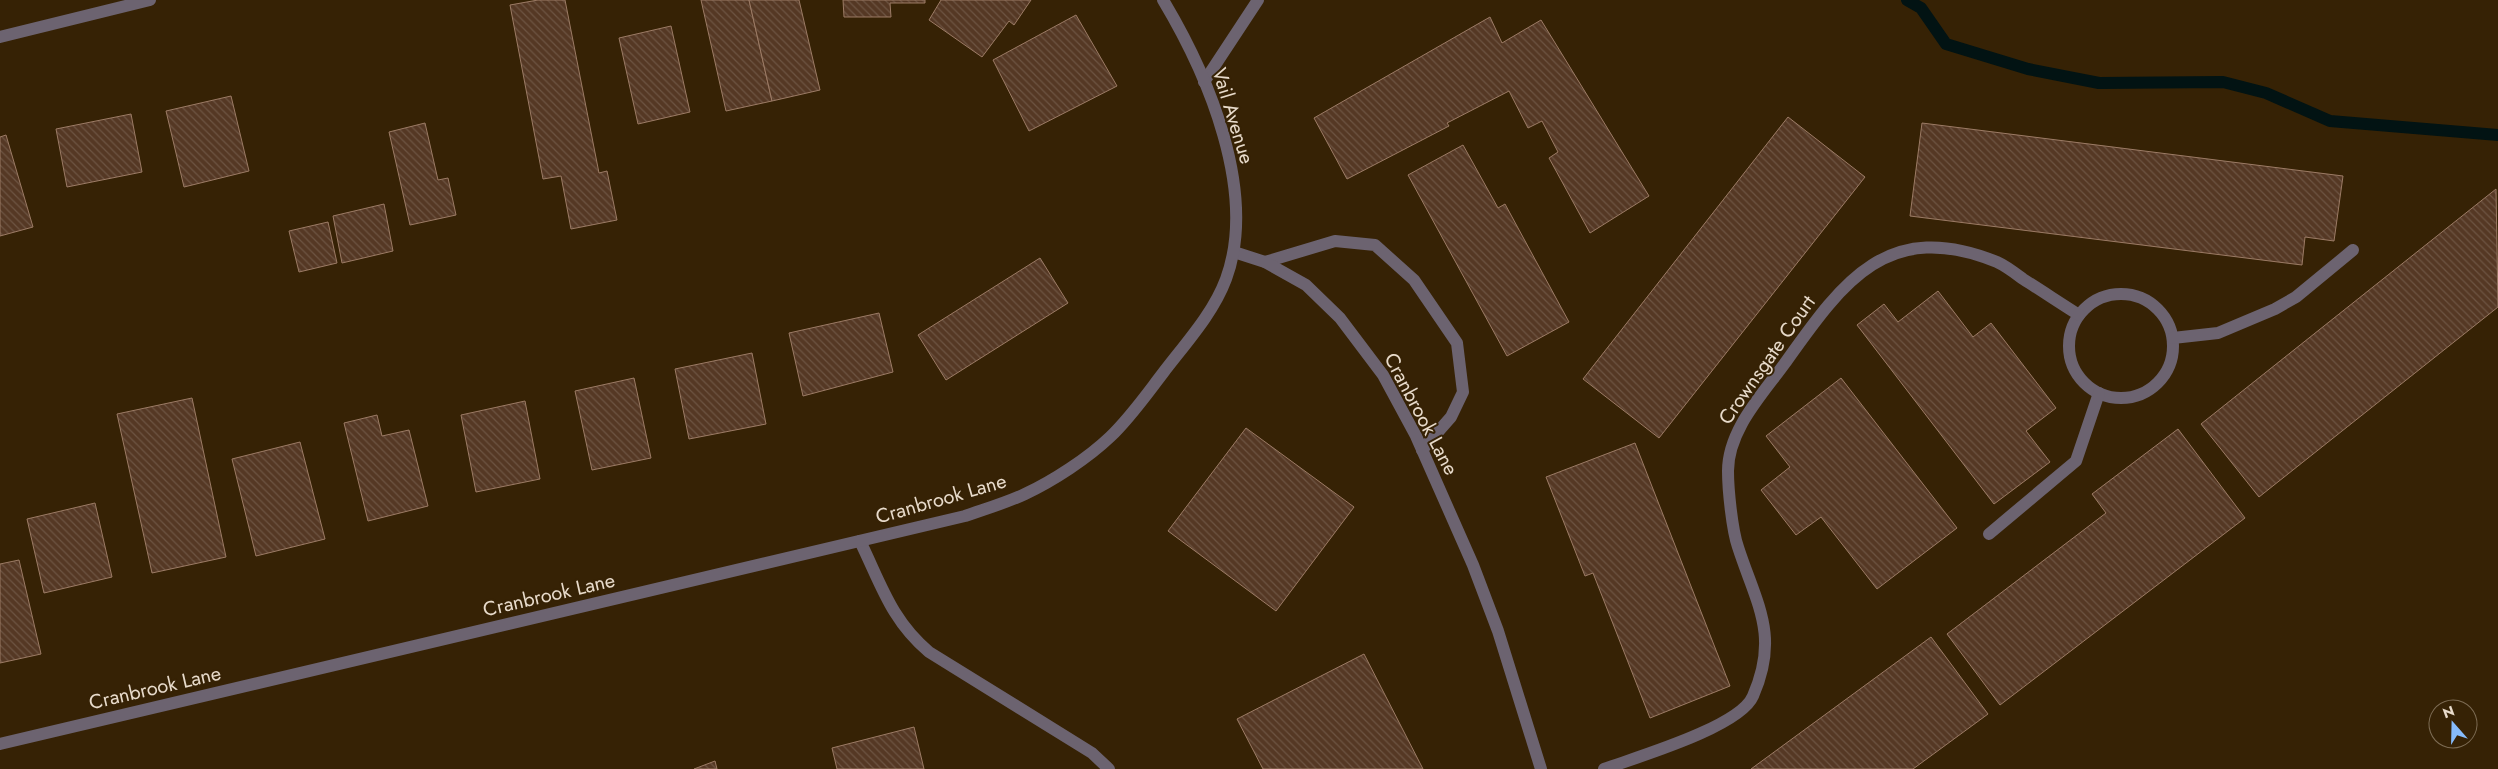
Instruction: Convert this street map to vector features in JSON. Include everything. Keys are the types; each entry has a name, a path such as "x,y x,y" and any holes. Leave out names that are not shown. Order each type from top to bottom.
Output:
{"street":[{"path":"0,37 150,0"},
{"name":"Vail Avenue","path":"1163,0 1185,36 1204,82 1227,151 1236,192 1238,214 1234,252"},
{"path":"1204,82 1258,0"},
{"path":"1265,262 1335,241 1375,245 1414,280 1457,343 1463,392 1451,417 1422,450"},
{"name":"Crownsgate Court","path":"1604,769 1713,728 1735,715 1753,698 1766,655 1766,632 1759,604 1736,544 1728,472 1730,453 1739,428 1823,310 1848,282 1869,265 1891,254 1947,247 1998,262 2079,315"},
{"path":"2173,338 2218,333 2275,309 2296,297 2352,250"},
{"name":"Cranbrook Lane","path":"0,744 965,516 1026,494 1082,460 1110,437 1134,410 1204,320 1226,281 1234,252 1265,262 1306,285 1340,318 1384,375 1422,450 1473,565 1498,631 1541,769"},
{"path":"2125,294 2142,298 2157,308 2167,322 2173,338 2172,355 2167,370 2158,383 2145,392 2130,398 2114,397 2099,393 2081,379 2070,359 2068,344 2072,328 2079,315 2092,303 2108,296 2125,294"},
{"path":"1989,534 2076,460 2099,393"},
{"path":"860,541 892,612 914,639 937,657 1092,753 1109,769"}],"building":[{"path":"538,0 565,0 599,173 607,171 617,220 571,229 561,176 543,179 510,5"},
{"path":"701,0 749,0 772,101 726,111"},
{"path":"749,0 799,0 820,90 772,101"},
{"path":"843,0 925,0 925,3 890,3 891,17 844,17"},
{"path":"941,0 1031,0 1014,25 1009,21 982,57 929,20"},
{"path":"1076,15 1117,86 1029,131 993,60"},
{"path":"1490,17 1502,43 1541,20 1649,196 1590,233 1549,158 1558,152 1542,121 1528,128 1509,91 1447,123 1449,126 1347,179 1314,118"},
{"path":"671,26 690,112 638,124 619,38"},
{"path":"231,96 249,171 184,187 166,111"},
{"path":"131,114 142,172 67,187 56,129"},
{"path":"1788,117 1865,177 1659,438 1583,379"},
{"path":"425,123 438,180 448,178 456,215 410,225 389,132"},
{"path":"1922,123 2343,176 2334,241 2305,237 2302,265 1910,216"},
{"path":"6,135 33,227 0,236 0,137"},
{"path":"1463,145 1498,208 1505,204 1569,322 1507,356 1408,175"},
{"path":"2496,189 2498,307 2259,497 2201,424"},
{"path":"384,204 393,251 342,263 333,216"},
{"path":"328,222 337,263 299,272 289,231"},
{"path":"1040,258 1068,303 946,380 918,335"},
{"path":"1938,291 1973,337 1991,323 2056,408 2026,431 2050,462 1994,504 1857,325 1884,304 1898,322"},
{"path":"879,313 893,372 803,396 789,333"},
{"path":"752,353 766,424 689,439 675,369"},
{"path":"634,378 651,458 592,470 575,391"},
{"path":"1841,378 1957,528 1877,589 1821,517 1796,535 1761,490 1790,467 1766,436"},
{"path":"192,398 226,557 152,573 117,414"},
{"path":"525,401 540,479 476,492 461,415"},
{"path":"377,415 382,436 409,430 428,506 368,521 344,423"},
{"path":"1246,428 1354,507 1276,611 1168,531"},
{"path":"2178,429 2245,518 2000,705 1947,634 2106,513 2092,494"},
{"path":"300,442 325,539 256,556 232,459"},
{"path":"1635,443 1730,686 1650,718 1593,573 1585,576 1546,477"},
{"path":"95,503 112,577 44,593 27,519"},
{"path":"19,560 41,654 0,663 0,564"},
{"path":"1931,637 1988,714 1913,769 1751,769"},
{"path":"1364,654 1423,769 1263,769 1237,719"},
{"path":"914,727 924,769 837,769 832,748"},
{"path":"715,761 717,769 694,769"}],"waterway":[{"path":"1907,0 1921,8 1946,44 2028,69 2099,83 2223,82 2266,93 2330,121 2498,135"}]}
